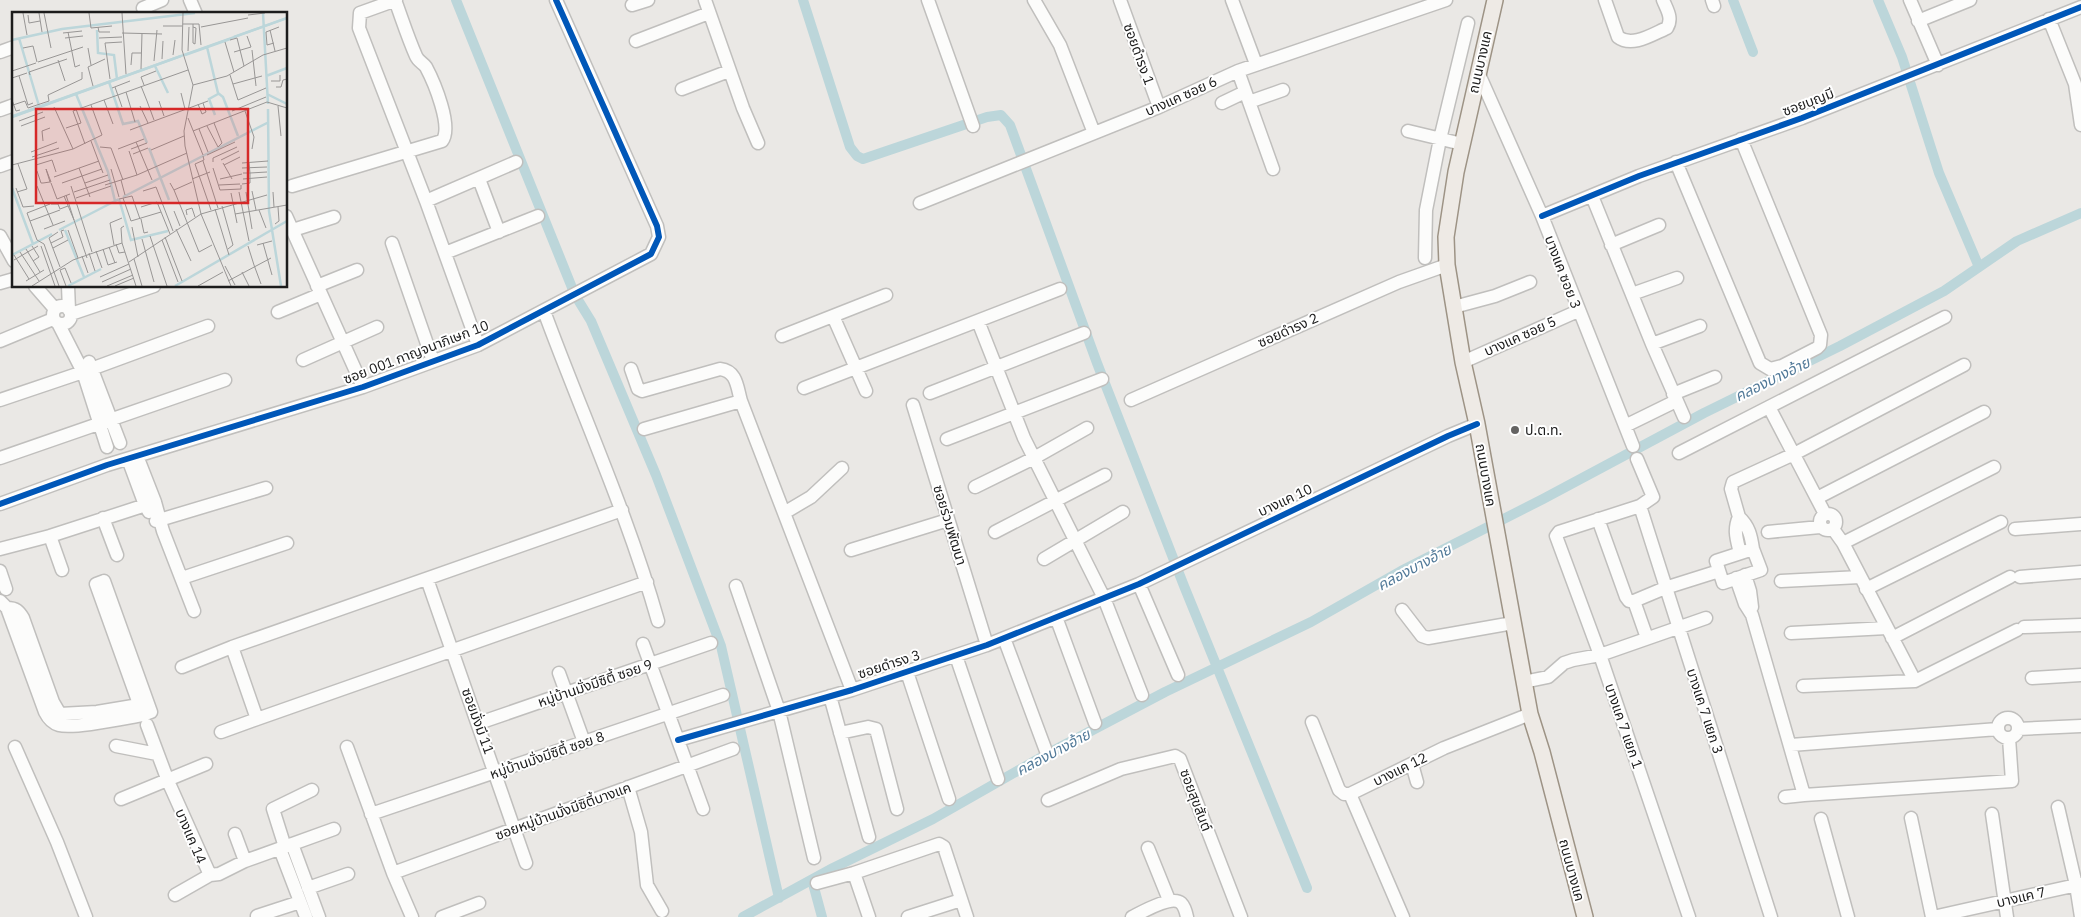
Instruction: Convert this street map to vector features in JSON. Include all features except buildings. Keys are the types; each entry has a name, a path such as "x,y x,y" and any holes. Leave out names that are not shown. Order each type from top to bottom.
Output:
{"main road":[{"name":"ถนนบางแค","path":"1495,0 1462,144 1449,211 1446,237 1447,264 1463,362 1477,424 1530,714 1542,752 1585,917"}],"street":[{"path":"143,8 162,0"},
{"path":"190,0 195,12"},
{"path":"292,186 406,153 442,141 446,136 447,128 444,115 425,66 417,58 396,0 360,13 359,28 406,153 426,201 478,345"},
{"name":"ซอย 001 กาญจนาภิเษก 10","path":"0,504 107,465 363,387 478,345 544,311 564,298 651,254 659,237 653,216 556,0"},
{"path":"632,5 648,0"},
{"path":"705,0 729,71 758,143"},
{"path":"928,0 973,126"},
{"path":"1034,0 1060,44 1094,133"},
{"name":"ซอยดำรง 1","path":"1120,0 1158,107"},
{"path":"1232,0 1256,64"},
{"name":"บางแค ซอย 6","path":"920,203 1158,107 1256,64 1446,0"},
{"path":"1605,0 1618,37 1623,41 1630,42 1667,28 1670,23 1670,17 1663,0"},
{"path":"1910,0 1938,65"},
{"path":"1918,21 1970,0"},
{"name":"ซอยบุญมี","path":"1542,216 1676,162 1802,118 2081,7"},
{"path":"636,41 709,13"},
{"path":"2049,19 2075,84 2081,125"},
{"path":"1425,258 1425,221 1440,139 1468,23"},
{"path":"0,52 12,48"},
{"path":"682,89 729,71"},
{"path":"1238,71 1273,169"},
{"name":"บางแค ซอย 3","path":"1478,72 1542,216 1653,497 1640,506"},
{"path":"1222,103 1283,90"},
{"path":"0,110 12,106"},
{"path":"1408,132 1462,144"},
{"path":"1676,162 1760,363 1770,369 1782,366 1817,348 1820,345 1821,335 1741,139"},
{"path":"0,166 12,162"},
{"path":"426,201 516,162"},
{"path":"479,179 499,232"},
{"path":"1592,196 1652,344 1684,416"},
{"path":"445,253 538,216"},
{"path":"293,230 334,217"},
{"path":"288,220 293,230 292,245 319,290 363,387"},
{"path":"1612,245 1659,225"},
{"path":"0,236 12,257"},
{"path":"392,243 433,361"},
{"name":"ซอยดำรง 2","path":"1131,400 1399,282 1447,264"},
{"path":"278,312 357,270"},
{"path":"1632,294 1677,278"},
{"path":"0,284 12,280"},
{"path":"1454,307 1495,296 1530,282"},
{"path":"37,288 62,317 88,370 106,420 132,458 194,611"},
{"path":"62,317 68,288"},
{"path":"0,341 62,317 148,288"},
{"path":"804,388 1060,289"},
{"path":"782,336 886,295"},
{"path":"544,311 622,510 647,582 658,621"},
{"name":"บางแค ซอย 5","path":"1463,362 1578,311"},
{"path":"833,316 866,391"},
{"path":"1679,452 1945,317"},
{"path":"978,320 1014,413 1034,458 1104,598 1142,695"},
{"path":"0,400 208,326"},
{"path":"1652,344 1700,326"},
{"path":"303,360 377,327"},
{"path":"930,393 1084,333"},
{"path":"1753,549 1716,561 1723,583 1760,570 1753,549 1750,531 1745,522 1739,517 1731,489 1733,482 1794,454 1964,365"},
{"path":"631,369 638,388 642,391 720,369 728,370 734,375 741,401 852,690"},
{"path":"1625,426 1715,377"},
{"path":"946,439 1102,379"},
{"path":"0,458 225,380"},
{"path":"644,429 741,401"},
{"name":"ซอยร่วมพัฒนา","path":"913,405 986,646"},
{"path":"1769,407 1817,498 1826,523 1843,543 1915,682"},
{"path":"1817,498 1984,412"},
{"path":"106,420 107,447 104,454 107,465"},
{"name":"บางแค 10","path":"1104,598 1139,584 1448,436 1477,424"},
{"path":"975,487 1034,458 1087,428"},
{"path":"107,447 120,443"},
{"path":"1843,543 1994,467"},
{"path":"784,513 811,497 842,468"},
{"path":"995,532 1105,475"},
{"path":"160,524 266,488"},
{"path":"0,549 50,536 150,504"},
{"path":"1640,506 1598,519 1626,597 1629,600 1634,601 1666,588 1719,572"},
{"name":"บางแค 7 แยก 3","path":"1640,506 1771,917"},
{"path":"182,667 232,647 622,510"},
{"path":"1044,559 1123,512"},
{"path":"1739,517 1736,524 1736,534 1740,553"},
{"path":"103,518 117,555"},
{"name":"บางแค 7 แยก 1","path":"1598,519 1559,532 1556,536 1600,655 1688,917"},
{"path":"851,550 948,520"},
{"path":"1866,589 2001,522"},
{"path":"1768,532 1826,523"},
{"path":"2015,529 2081,524"},
{"path":"50,536 62,570"},
{"path":"182,578 287,543"},
{"path":"0,571 6,589"},
{"path":"1791,633 1890,633 2015,577 2081,572"},
{"path":"1741,576 1745,604 1752,615 1804,795"},
{"path":"1781,581 1860,576"},
{"name":"ซอยมั่งมี 11","path":"427,579 526,863"},
{"path":"221,732 647,582"},
{"path":"1139,584 1178,675"},
{"path":"736,586 779,711 814,858"},
{"name":"ซอยดำรง 3","path":"678,740 852,690 986,646 1104,598"},
{"path":"1634,601 1646,638"},
{"path":"4,604 18,610 23,618 53,702 60,714 144,712"},
{"path":"1402,610 1422,636 1428,638 1513,623"},
{"path":"1056,617 1095,723"},
{"path":"1524,682 1548,677 1564,663 1600,655 1706,618"},
{"path":"1803,686 1915,682 2021,629 2081,625"},
{"name":"บางแค 14","path":"116,627 157,754 210,875 219,874 245,862 334,829"},
{"path":"1004,638 1046,750"},
{"name":"หมู่บ้านมั่งมีซิตี้ ซอย 9","path":"479,724 711,643"},
{"path":"643,644 703,809"},
{"path":"232,647 257,719"},
{"path":"956,656 998,779"},
{"path":"907,672 948,799"},
{"path":"558,673 584,742"},
{"path":"2032,678 2081,675"},
{"name":"หมู่บ้านมั่งมีซิตี้ ซอย 8","path":"371,814 723,695"},
{"path":"830,696 869,837"},
{"name":"บางแค 12","path":"1350,794 1444,748 1530,714"},
{"path":"1998,729 2002,721 2008,718 2014,720 2018,728"},
{"path":"1312,722 1339,790 1344,794 1350,794 1402,917"},
{"path":"2018,728 2081,726"},
{"path":"840,733 868,727 876,729 897,810"},
{"path":"1998,729 2003,737 2009,738 2014,736 2018,728"},
{"path":"1791,746 1998,729"},
{"path":"1785,797 2012,781 2009,738"},
{"path":"116,746 157,754"},
{"path":"16,747 57,842 86,917"},
{"path":"347,747 393,873 412,917"},
{"name":"ซอยหมู่บ้านมั่งมีซิตี้บางแค","path":"393,873 733,749"},
{"name":"ซอยสุขสันต์","path":"1048,800 1121,769 1168,756 1175,756 1180,759 1241,917"},
{"path":"121,799 206,764"},
{"path":"1412,764 1417,782"},
{"path":"628,787 641,832 647,885 662,912"},
{"path":"306,917 273,809 312,790"},
{"path":"2058,806 2078,884 2081,917"},
{"path":"1992,814 2007,917"},
{"path":"1911,818 1932,917"},
{"path":"1821,819 1848,917"},
{"path":"234,834 245,862"},
{"path":"817,883 854,873 939,844 944,848 967,917"},
{"path":"286,847 308,888 319,917"},
{"path":"1148,848 1169,900"},
{"path":"854,873 869,917"},
{"path":"308,888 348,874"},
{"path":"176,895 210,875"},
{"name":"บางแค 7","path":"1932,917 2078,884"},
{"path":"908,917 961,900"},
{"path":"1132,917 1169,900 1176,900 1182,904 1187,917"},
{"path":"257,916 300,902"},
{"path":"442,917 479,903"}],"waterway":[{"path":"456,0 575,295 591,321 656,475 721,646 779,898"},
{"path":"803,0 850,147 857,156 863,159 987,117 1001,115 1010,125 1097,363 1184,586 1307,888"},
{"path":"1733,0 1753,52"},
{"path":"1878,0 1902,57 1939,173 1979,267"},
{"name":"คลองบางอ้าย","path":"743,917 833,868 933,819 1047,754 1165,692 1311,622 1401,571 1543,499 1704,413 1840,346 1944,291 2017,241 2081,213"},
{"path":"812,880 822,917"}],"cycle path":[{"path":"0,504 107,465 363,387 478,345 651,254 659,237 657,226 556,0"},
{"path":"1542,216 1639,176 1802,118 2081,7"},
{"path":"678,740 852,690 987,645 1139,584 1448,436 1477,424"}],"place":[{"name":"ป.ต.ท.","path":"1515,430"}]}
